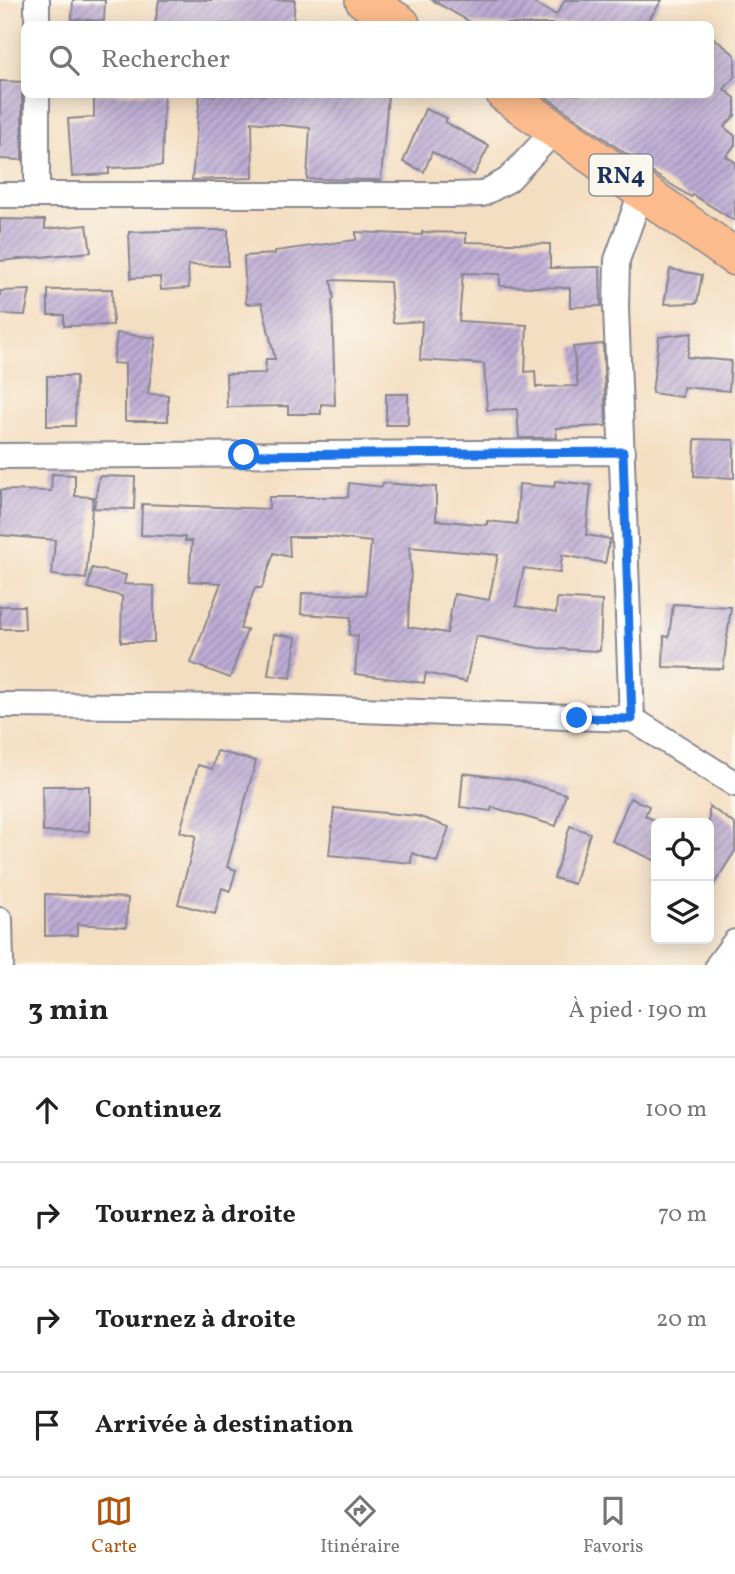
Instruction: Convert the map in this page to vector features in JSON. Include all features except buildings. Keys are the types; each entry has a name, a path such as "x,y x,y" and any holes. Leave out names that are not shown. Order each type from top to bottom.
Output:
{"highway":[{"path":"364,0 396,21"},
{"name":"RN4","path":"511,98 735,257"}],"street":[{"path":"37,0 37,21"},
{"path":"37,98 37,194"},
{"path":"0,195 482,194 508,180 556,129"},
{"path":"632,719 617,260 642,190"},
{"path":"0,456 623,452"},
{"path":"0,705 270,708 632,719 735,784"},
{"path":"0,920 1,965"},
{"path":"718,965 735,942"}],"route":[{"path":"244,455 623,452 632,719 577,718"}]}
